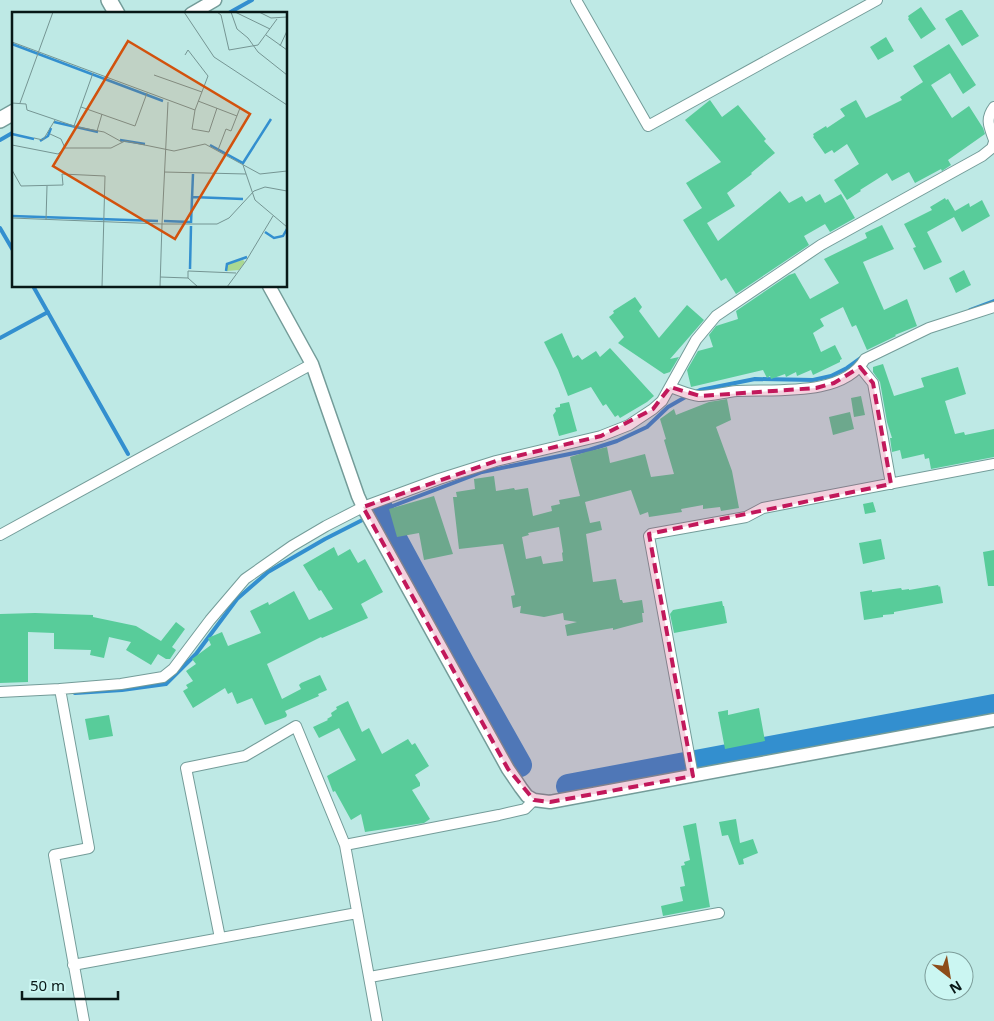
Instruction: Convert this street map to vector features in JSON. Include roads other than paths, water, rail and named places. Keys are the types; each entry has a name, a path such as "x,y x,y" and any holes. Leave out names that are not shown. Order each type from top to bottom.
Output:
{"main road":[{"path":"109,0 116,12"},
{"path":"0,120 12,113"}],"street":[{"path":"194,12 215,0"},
{"path":"576,0 648,126 877,0"},
{"path":"0,692 121,684 163,677 174,669 210,620 245,579 292,546 363,507 439,479 496,462 601,436 628,425 662,401 696,340 716,316 821,245 982,156 994,145 988,122 989,114 994,107"},
{"path":"270,288 312,364 363,507 508,769 521,788 534,800 550,802 994,720"},
{"path":"670,387 700,396 736,391 816,388 834,383 860,367 865,359 929,328 994,308"},
{"path":"0,535 312,364"},
{"path":"860,367 873,383 891,484"},
{"path":"693,776 649,536 746,517 763,508 994,464"},
{"path":"60,689 89,848 54,855 84,1021"},
{"path":"220,938 186,768 245,756 296,726 345,845 378,1021"},
{"path":"345,845 525,809 534,800"},
{"path":"73,965 358,913"},
{"path":"370,978 719,913"}],"waterway":[{"path":"231,12 252,0"},
{"path":"0,140 12,133"},
{"path":"0,228 12,249"},
{"path":"34,288 128,454"},
{"path":"970,310 994,301"},
{"path":"0,338 48,312"},
{"path":"695,392 755,379 813,380 831,376 861,358"},
{"path":"75,693 122,690 166,684 196,654 237,599 268,572 325,539 382,510 482,472 589,450 617,441 647,427 668,407 689,395"},
{"path":"382,510 384,518 463,664 520,765"},
{"path":"568,786 994,706"}]}
